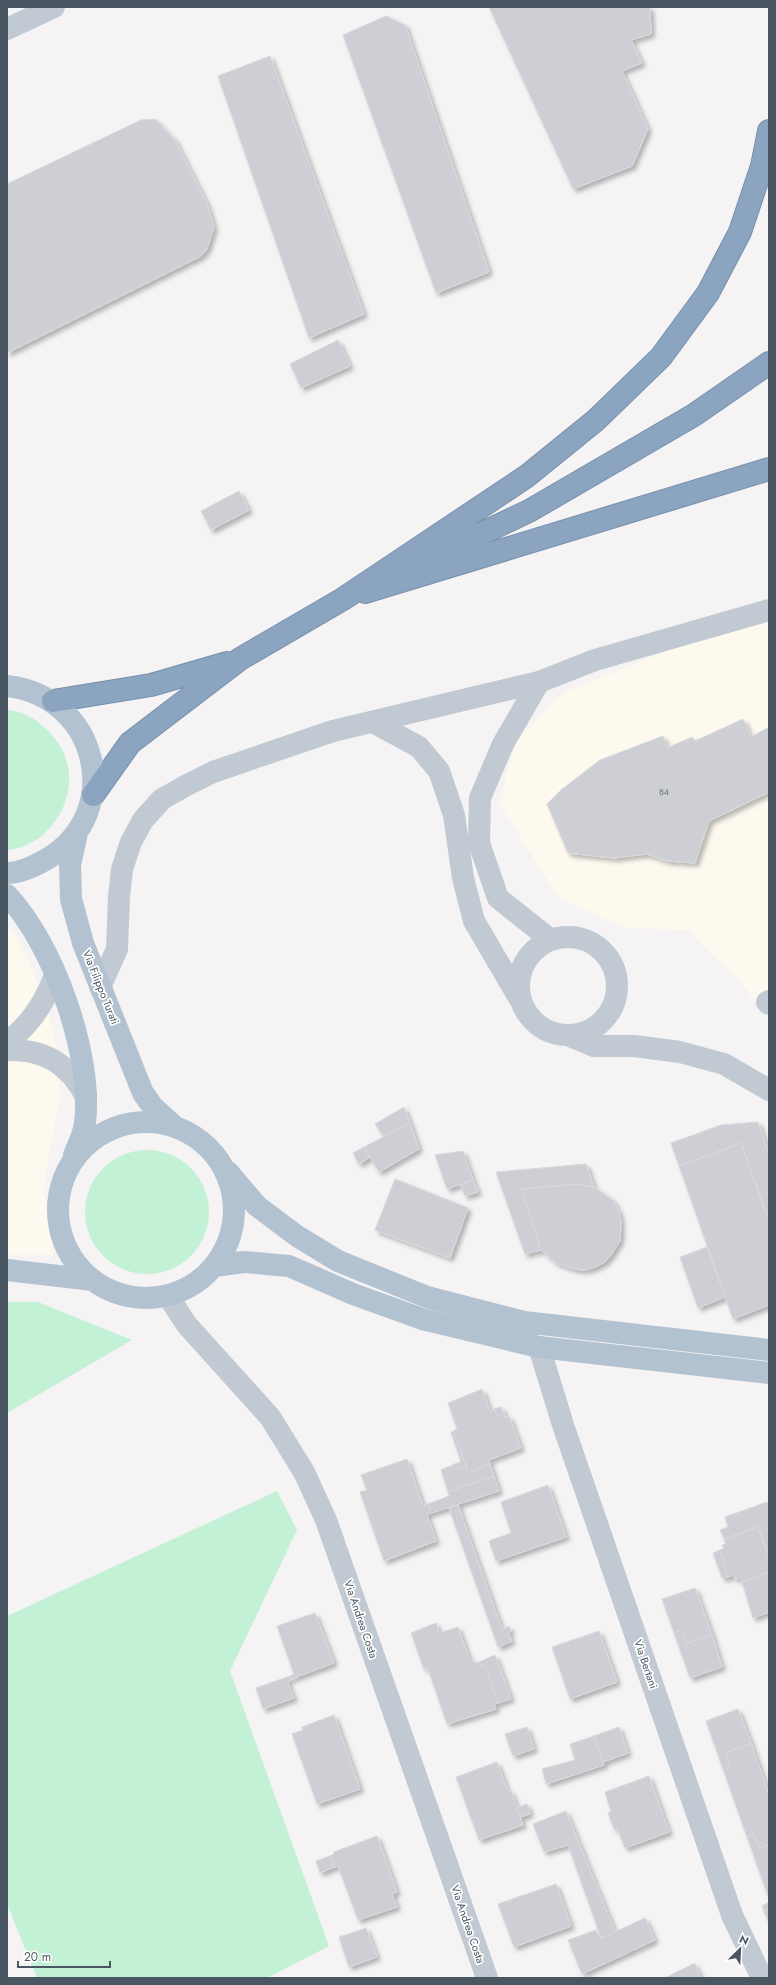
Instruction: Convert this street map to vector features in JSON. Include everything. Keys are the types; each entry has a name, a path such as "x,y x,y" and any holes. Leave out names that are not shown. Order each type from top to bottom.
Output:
{"highway":[{"path":"92,795 130,743 240,659 343,599 527,476 596,420 661,357 708,293 740,232 762,166 769,131"},
{"path":"343,599 529,512 694,415 769,363"},
{"path":"343,599 769,469"},
{"path":"53,701 151,685 240,659"}],"main road":[{"path":"7,686 24,688 53,701 73,720 86,742 93,768 92,795 87,815 77,833 59,852 36,866 7,873"},
{"name":"Via Filippo Turati","path":"77,833 70,865 71,899 83,943 143,1093 153,1107 175,1127"},
{"path":"7,895 33,927 49,958 82,1055 86,1096 85,1125 72,1162 60,1189 58,1219 66,1249 75,1265 108,1290 138,1298 168,1296 194,1285 215,1266 229,1242 235,1214 235,1191 228,1172"},
{"path":"72,1162 92,1140 119,1126 148,1122 175,1127 200,1140 217,1156 228,1172 257,1206 304,1240 338,1261 427,1297 524,1322 769,1350"},
{"path":"215,1266 244,1262 289,1266 353,1294 422,1319 539,1347 769,1373"},
{"path":"7,1270 93,1280"}],"street":[{"path":"7,29 54,7"},
{"path":"100,987 117,949 119,897 122,868 129,849 143,820 162,799 213,772 333,731 539,682 594,660 769,610"},
{"path":"539,682 503,744 480,798 479,843 498,898 551,940"},
{"path":"373,722 419,747 439,771 454,815 463,878 474,921 529,1016 540,1026 553,1033 568,1035 584,1033 597,1026 609,1015 615,1000 617,984 615,970 608,957 597,946 583,939 567,937 551,940 538,947 527,959 521,973 519,988 522,1003"},
{"path":"7,1042 26,1026 35,1015 43,1003 55,975"},
{"path":"769,1001 767,1002 769,1004"},
{"path":"568,1035 594,1046 634,1046 680,1052 724,1064 769,1090"},
{"path":"7,1050 27,1050 46,1056 62,1066 76,1079 86,1096"},
{"name":"Via Andrea Costa","path":"168,1296 187,1325 270,1417 304,1472 326,1520 487,1978"},
{"name":"Via Bertani","path":"539,1347 564,1428 732,1915 762,1978"}],"shaded area":[{"path":"769,619 769,1018 738,979 698,941 691,930 624,928 558,897 499,803 516,741 563,693 709,634"},
{"path":"7,925 13,931 28,958 52,1024 56,1047 60,1097 44,1189 53,1255 7,1255"}],"green space":[{"path":"7,710 23,713 32,718 41,724 56,740 64,753 68,767 69,782 67,796 62,810 54,823 35,841 21,847 7,850"},
{"path":"147,1150 159,1151 171,1155 182,1160 191,1168 199,1177 204,1188 208,1200 208,1224 204,1236 199,1247 191,1256 182,1264 171,1269 159,1273 147,1274 135,1273 123,1269 112,1264 103,1256 95,1247 90,1236 86,1224 85,1212 86,1200 90,1188 95,1177 103,1168 112,1160 123,1155 135,1151"},
{"path":"7,1302 38,1302 132,1340 7,1413"},
{"path":"277,1491 297,1530 230,1671 329,1946 267,1978 37,1978 7,1904 7,1616"}],"building":[{"path":"489,7 650,7 651,34 631,40 642,63 622,71 648,129 632,166 573,189"},
{"path":"386,16 405,25 489,272 436,293 343,35"},
{"path":"270,56 364,314 309,338 218,76"},
{"path":"155,119 175,140 207,204 214,227 207,249 201,256 7,353 7,184 141,120"},
{"path":"338,340 350,366 301,388 290,364"},
{"path":"239,491 249,510 211,530 201,511"},
{"path":"743,719 751,737 769,727 769,792 709,821 695,863 668,861 646,854 614,858 568,853 547,804 561,790 600,760 663,736 667,748 692,737 695,741"},
{"path":"404,1107 410,1123 384,1137 375,1124"},
{"path":"758,1122 769,1154 769,1221 741,1143 679,1166 671,1143 721,1125"},
{"path":"410,1123 419,1149 379,1172 364,1147"},
{"path":"741,1143 769,1221 769,1305 733,1319 679,1166"},
{"path":"364,1147 370,1157 359,1164 353,1153"},
{"path":"463,1151 473,1180 447,1189 435,1155"},
{"path":"586,1164 594,1187 576,1184 521,1189 541,1250 525,1254 496,1172"},
{"path":"395,1179 468,1208 450,1258 375,1230"},
{"path":"473,1180 478,1192 465,1196 460,1185"},
{"path":"576,1184 594,1187 613,1200 619,1212 621,1222 620,1241 611,1255 605,1262 585,1270 574,1269 556,1263 541,1250 521,1189"},
{"path":"707,1247 725,1297 698,1308 680,1257"},
{"path":"482,1389 490,1411 494,1409 497,1416 504,1413 505,1418 509,1416 521,1448 489,1460 490,1464 468,1473 453,1431 457,1429 448,1403"},
{"path":"501,1407 504,1413 497,1416 494,1409"},
{"path":"453,1431 466,1466 459,1469 457,1463 461,1462 451,1432"},
{"path":"407,1459 423,1506 428,1504 431,1513 427,1515 436,1541 384,1561 360,1492 367,1490 361,1475"},
{"path":"457,1463 459,1469 466,1466 468,1473 490,1464 494,1476 448,1492 441,1470"},
{"path":"494,1476 499,1491 431,1513 428,1504 449,1496 448,1492"},
{"path":"548,1485 566,1537 496,1561 489,1541 511,1533 501,1502"},
{"path":"767,1502 769,1506 769,1558 758,1527 724,1539 720,1530 728,1527 725,1517"},
{"path":"458,1505 502,1630 509,1626 511,1631 508,1633 512,1641 498,1647 449,1508"},
{"path":"758,1527 769,1558 769,1572 742,1582 740,1578 735,1579 733,1575 728,1577 720,1550 724,1549 722,1545 726,1544 724,1539"},
{"path":"720,1550 728,1577 722,1578 713,1553"},
{"path":"768,1572 769,1612 753,1618 742,1582"},
{"path":"695,1588 712,1635 687,1643 682,1630 674,1633 662,1599"},
{"path":"315,1613 334,1663 291,1679 290,1676 294,1674 277,1626"},
{"path":"436,1623 439,1633 458,1627 470,1661 473,1660 474,1663 479,1662 481,1666 485,1665 498,1703 494,1704 496,1709 447,1724 429,1672 427,1668 424,1669 411,1633"},
{"path":"682,1630 687,1643 712,1635 722,1667 690,1678 674,1633"},
{"path":"599,1631 617,1682 570,1699 552,1647"},
{"path":"495,1655 511,1699 498,1703 485,1665 481,1666 479,1662"},
{"path":"290,1676 291,1679 287,1681 294,1698 263,1709 256,1688"},
{"path":"738,1709 751,1743 726,1753 730,1767 723,1769 706,1721"},
{"path":"334,1715 360,1789 317,1804 292,1734 303,1730 302,1727"},
{"path":"527,1727 534,1749 513,1756 505,1734"},
{"path":"619,1727 628,1753 603,1762 594,1736"},
{"path":"594,1736 604,1765 546,1784 542,1769 575,1760 570,1744"},
{"path":"751,1743 769,1795 769,1845 759,1848 754,1834 747,1837 723,1769 730,1767 726,1753"},
{"path":"497,1762 508,1792 511,1791 523,1825 479,1840 456,1777"},
{"path":"649,1776 669,1832 625,1848 617,1828 614,1829 608,1813 611,1812 605,1792"},
{"path":"527,1804 530,1814 520,1817 516,1808"},
{"path":"566,1811 615,1932 601,1938 568,1845 544,1852 533,1824"},
{"path":"754,1834 759,1848 769,1845 769,1884 764,1885 747,1837"},
{"path":"377,1836 397,1892 392,1894 397,1907 358,1920 338,1866 334,1867 330,1856 334,1854 334,1852"},
{"path":"330,1856 334,1867 320,1873 316,1861"},
{"path":"556,1884 571,1926 514,1947 498,1904"},
{"path":"769,1884 769,1898 764,1885"},
{"path":"769,1902 769,1923 762,1906"},
{"path":"645,1918 655,1940 582,1974 568,1940 596,1930 600,1939"},
{"path":"366,1928 377,1957 349,1967 339,1937"},
{"path":"695,1964 701,1978 665,1978"}]}
